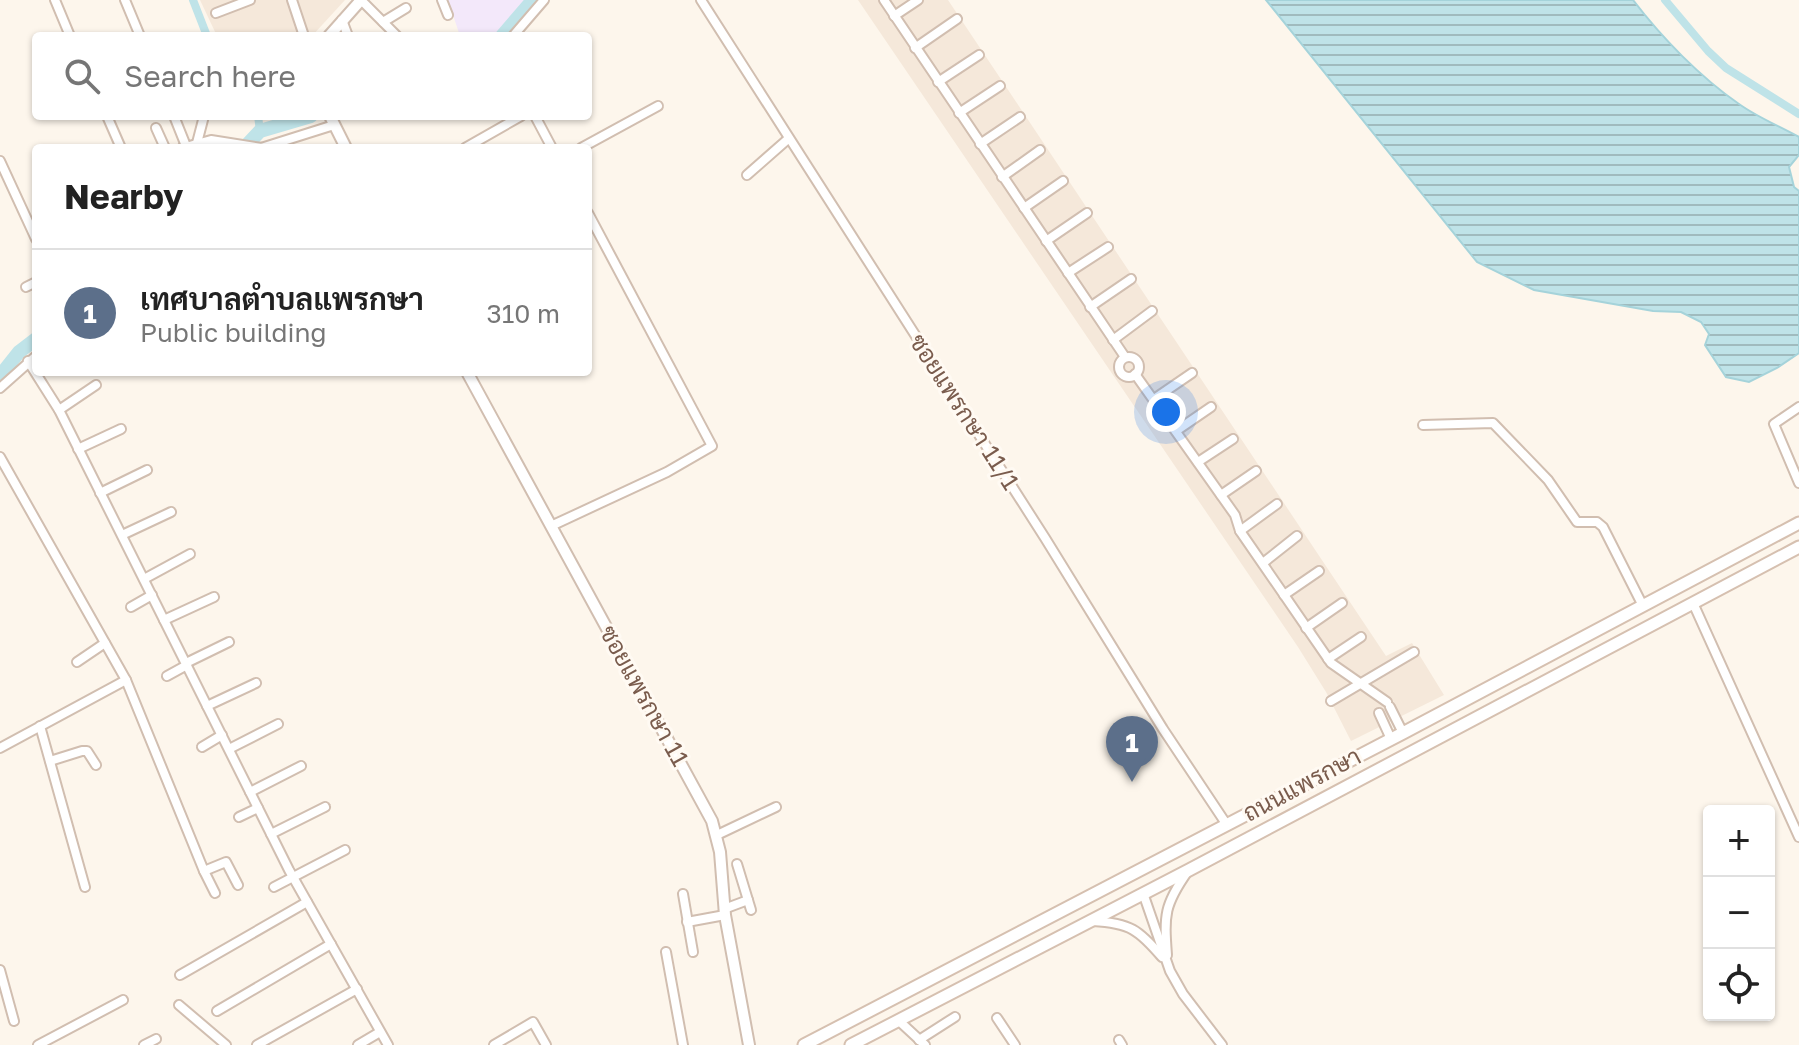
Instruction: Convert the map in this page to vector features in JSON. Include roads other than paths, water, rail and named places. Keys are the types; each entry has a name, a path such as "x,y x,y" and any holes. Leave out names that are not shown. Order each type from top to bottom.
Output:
{"main road":[{"name":"ถนนแพรกษา","path":"804,1045 1799,523"},
{"name":"ถนนแพรกษา","path":"851,1045 865,1042 898,1020 1189,870 1799,547"},
{"path":"1554,654 1565,672"}],"street":[{"path":"55,0 68,32"},
{"path":"125,0 138,32"},
{"path":"216,13 238,2 250,0"},
{"path":"292,0 299,32"},
{"path":"332,32 361,0 393,32"},
{"path":"442,0 448,15"},
{"path":"516,32 544,0"},
{"name":"ซอยแพรกษา 11/1","path":"701,0 1227,825"},
{"path":"884,0 1113,340 1125,357 1137,360 1139,370 1131,377 1121,373 1120,363 1125,357"},
{"path":"894,16 918,0"},
{"path":"383,22 406,8"},
{"path":"915,48 957,19"},
{"path":"342,20 346,32"},
{"path":"938,82 979,55"},
{"path":"959,113 1000,86"},
{"path":"588,144 658,106"},
{"path":"980,144 1020,117"},
{"path":"109,120 119,144"},
{"path":"175,120 183,144"},
{"path":"197,143 203,120"},
{"path":"267,144 332,120 344,144"},
{"path":"472,144 514,120"},
{"path":"537,120 550,144"},
{"path":"156,128 163,144"},
{"path":"747,175 788,139"},
{"path":"194,144 211,140 244,144"},
{"path":"1002,177 1040,150"},
{"path":"0,161 32,230"},
{"path":"1024,208 1063,181"},
{"path":"1046,241 1087,213"},
{"path":"551,526 667,472 712,446 592,221"},
{"path":"1068,273 1108,247"},
{"path":"1090,307 1131,279"},
{"path":"26,287 32,284"},
{"path":"1113,340 1152,311"},
{"path":"0,388 32,358"},
{"path":"1154,399 1192,373"},
{"path":"1135,374 1235,515 1240,531 1328,659 1388,705 1403,733"},
{"path":"41,376 293,877 388,1045"},
{"name":"ซอยแพรกษา 11","path":"469,376 703,801 717,835 725,912 749,1045"},
{"path":"59,410 96,385"},
{"path":"1176,431 1211,407"},
{"path":"1799,407 1774,424 1799,483"},
{"path":"1423,425 1493,423 1548,480 1577,522 1599,523 1643,606"},
{"path":"78,449 121,429"},
{"path":"1198,462 1233,439"},
{"path":"0,457 126,680 215,893"},
{"path":"100,493 147,470"},
{"path":"1221,495 1256,471"},
{"path":"1240,531 1277,504"},
{"path":"122,535 171,512"},
{"path":"1263,563 1297,536"},
{"path":"144,579 190,554"},
{"path":"1284,595 1319,571"},
{"path":"131,607 152,595"},
{"path":"164,620 214,597"},
{"path":"1306,628 1342,603"},
{"path":"1693,603 1799,837"},
{"path":"1328,659 1361,637"},
{"path":"167,676 229,642"},
{"path":"77,662 105,643"},
{"path":"1331,701 1414,652"},
{"path":"0,748 126,680"},
{"path":"207,706 256,683"},
{"path":"1378,696 1377,710 1391,739"},
{"path":"229,749 278,724"},
{"path":"40,726 85,887"},
{"path":"202,747 222,735"},
{"path":"50,761 82,751 89,754 96,765"},
{"path":"250,792 301,766"},
{"path":"271,834 325,807"},
{"path":"717,835 776,807"},
{"path":"239,817 258,808"},
{"path":"274,887 345,850"},
{"path":"204,871 226,862 238,885"},
{"path":"737,864 751,910"},
{"path":"1167,964 1164,916 1172,893 1189,870"},
{"path":"1143,893 1167,964 1183,994 1222,1045"},
{"path":"683,894 693,952"},
{"path":"687,922 725,912 748,900"},
{"path":"180,975 307,902"},
{"path":"1090,921 1116,922 1135,928 1167,964"},
{"path":"217,1011 331,944"},
{"path":"666,952 683,1045"},
{"path":"0,970 14,1021"},
{"path":"257,1045 357,989"},
{"path":"38,1045 123,1000"},
{"path":"179,1005 226,1045"},
{"path":"0,1009 10,1006"},
{"path":"898,1020 922,1043 955,1017"},
{"path":"997,1018 1015,1045"},
{"path":"494,1045 533,1022 546,1045"},
{"path":"358,1045 380,1032"},
{"path":"144,1045 156,1039"}],"water":[{"path":"1266,0 1633,0 1669,42 1710,82 1746,109 1799,137 1799,155 1789,167 1794,187 1799,191 1799,353 1749,382 1726,377 1705,345 1709,334 1701,322 1681,312 1653,311 1534,290 1477,262"}],"waterway":[{"path":"193,0 205,32"},
{"path":"505,32 533,0"},
{"path":"1665,0 1726,68 1799,114"},
{"path":"259,120 260,131"},
{"path":"248,144 260,131 297,120"},
{"path":"0,376 19,352 32,342"}],"place":[{"name":"เทศบาลตำบลแพรกษา","path":"1132,782"}]}
